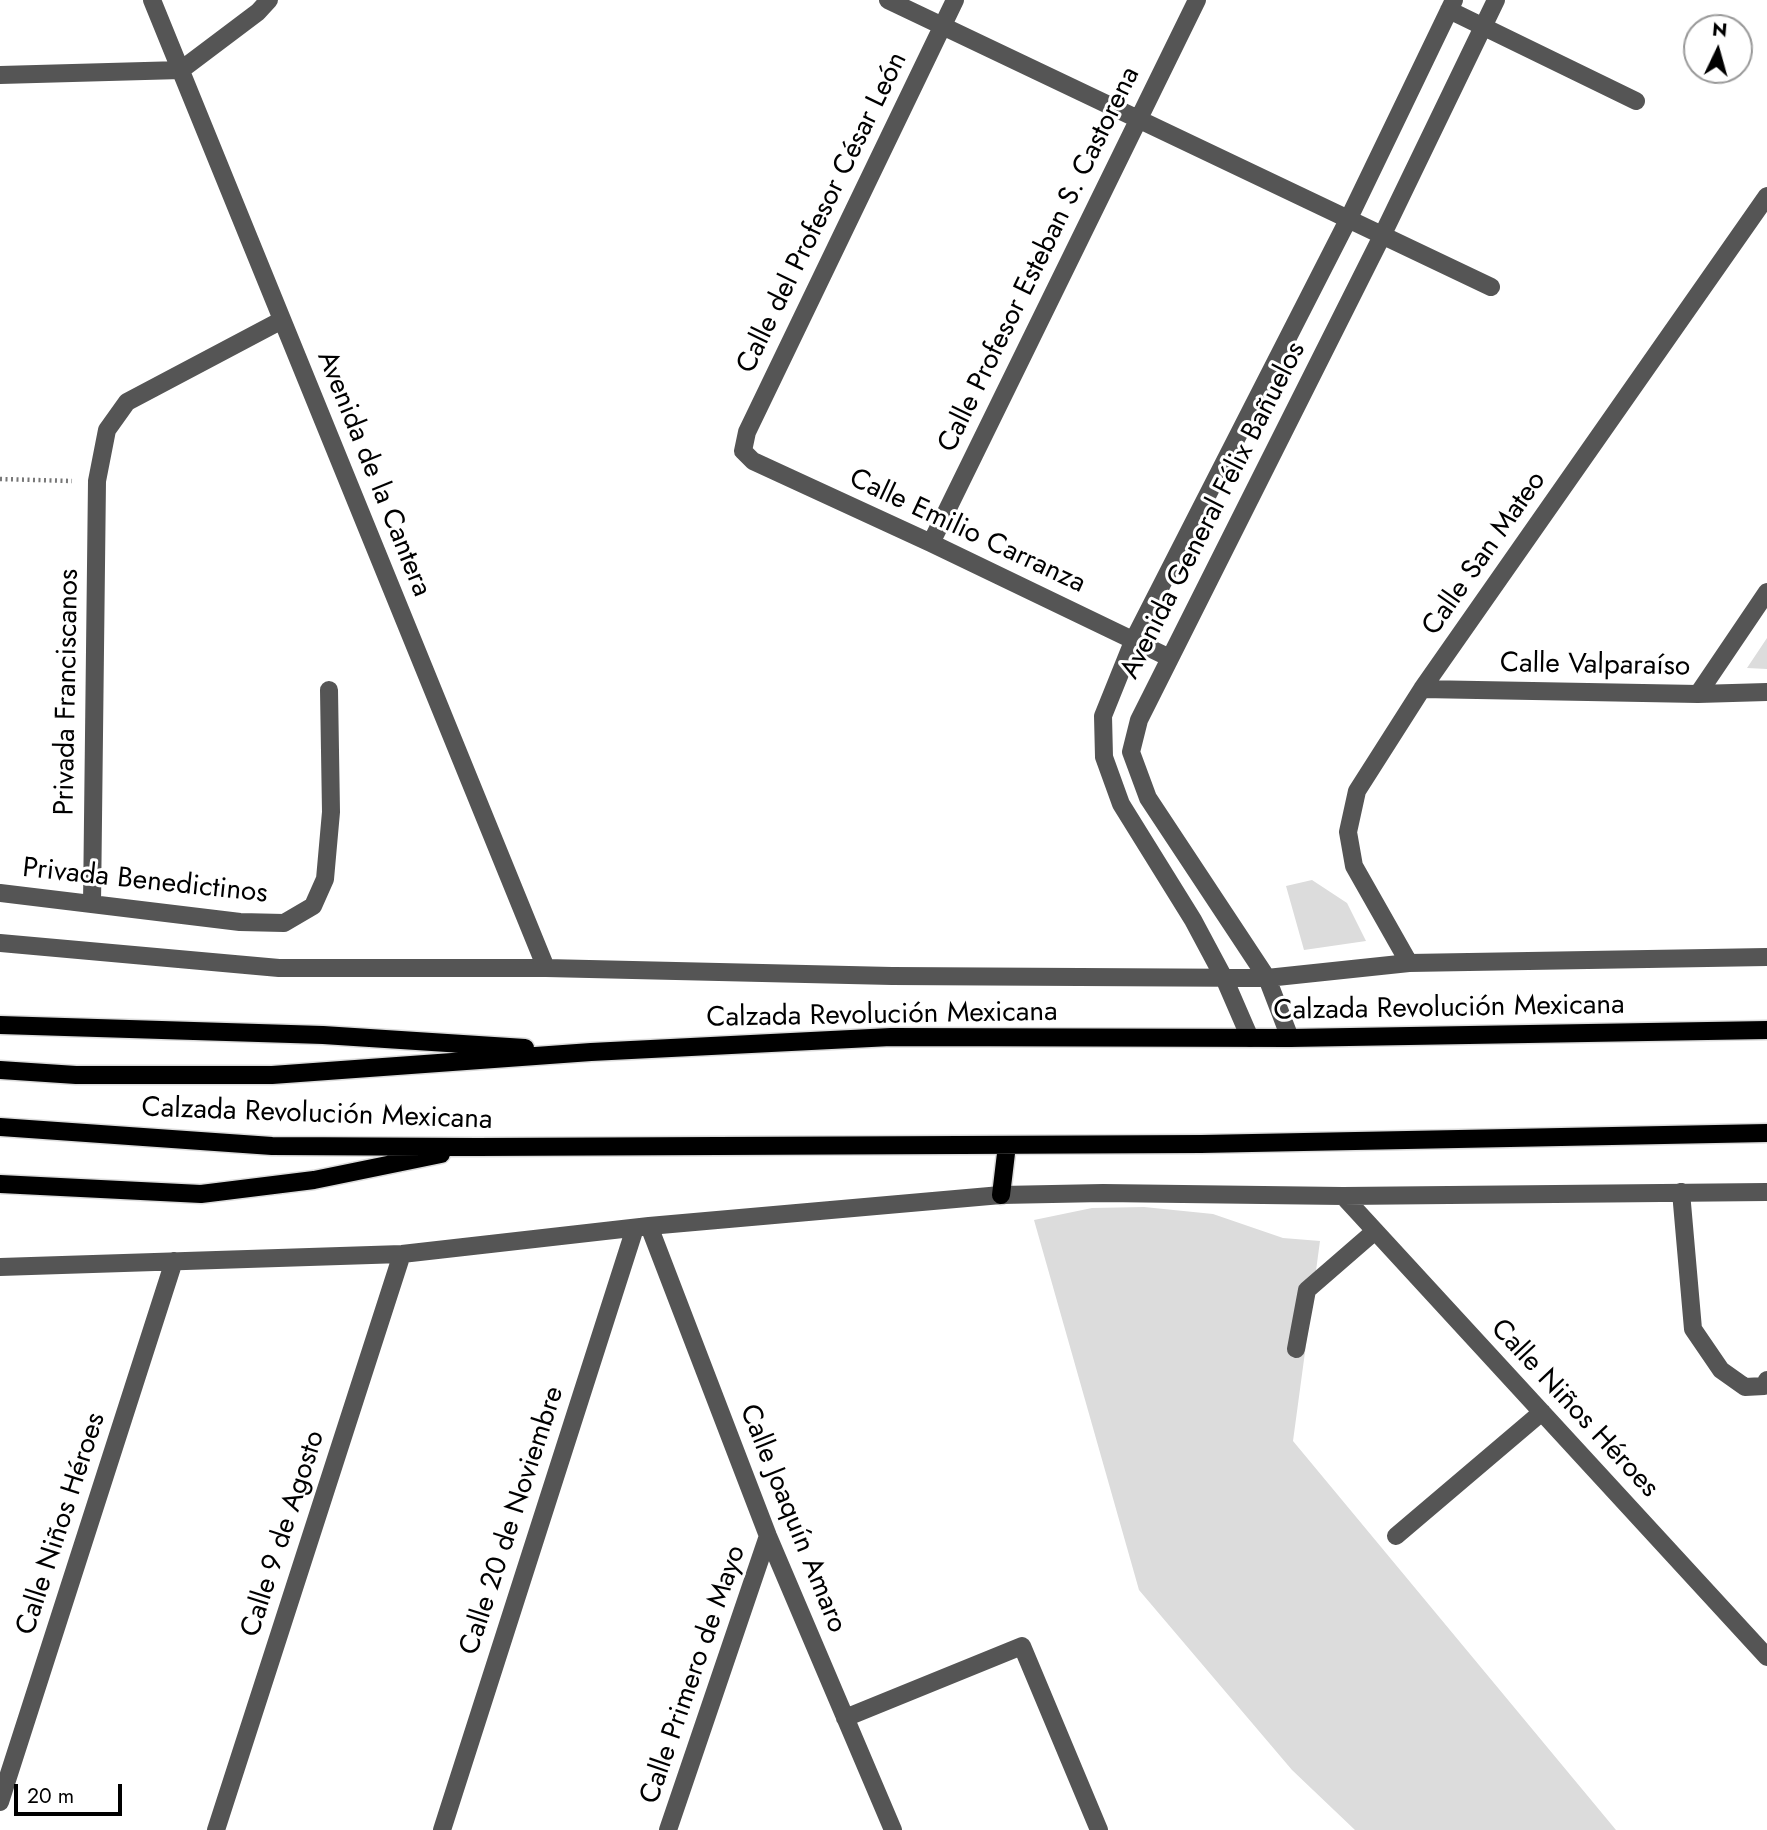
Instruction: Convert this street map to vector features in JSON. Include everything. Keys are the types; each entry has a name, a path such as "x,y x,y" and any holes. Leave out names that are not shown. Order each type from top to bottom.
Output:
{"main road":[{"path":"0,1025 323,1035 591,1052"},
{"name":"Calzada Revolución Mexicana","path":"0,1070 76,1075 272,1075 591,1052 891,1037 1290,1038 1767,1030"},
{"name":"Calzada Revolución Mexicana","path":"0,1127 272,1146 477,1147 1007,1145 1767,1133"},
{"path":"1001,1195 1007,1145"},
{"path":"0,1184 201,1194 314,1180 477,1147"}],"street":[{"name":"Avenida de la Cantera","path":"152,0 545,968"},
{"path":"0,75 181,71 258,12 269,0"},
{"path":"888,0 1492,287"},
{"name":"Calle del Profesor César León","path":"743,451 747,432 955,0"},
{"name":"Calle Profesor Esteban S. Castorena","path":"931,543 1197,0"},
{"name":"Avenida General Félix Bañuelos","path":"1131,752 1139,720 1496,0"},
{"path":"1451,5 1483,26 1636,101"},
{"name":"Avenida General Félix Bañuelos","path":"1250,1038 1224,978 1193,920 1121,804 1104,757 1103,716 1134,639 1349,218 1451,5"},
{"name":"Calle San Mateo","path":"1409,963 1354,866 1348,832 1357,791 1422,689 1767,196"},
{"name":"Privada Franciscanos","path":"92,904 97,481 107,430 127,402 282,320"},
{"name":"Calle Emilio Carranza","path":"743,451 753,461 1170,658"},
{"path":"1698,694 1767,592"},
{"name":"Calle Valparaíso","path":"1422,689 1698,694 1767,692"},
{"name":"Privada Benedictinos","path":"0,893 240,922 284,923 313,906 325,879 331,812 329,690"},
{"path":"1104,757 1131,752 1148,798 1267,978 1290,1038"},
{"path":"0,943 279,968 545,968 892,976 1267,978 1409,963 1767,957"},
{"path":"1681,1192 1693,1329 1721,1370 1745,1387 1764,1386 1767,1380"},
{"path":"0,1266 402,1254 642,1227 1001,1195 1103,1193 1343,1196 1767,1192"},
{"name":"Calle Niños Héroes","path":"1343,1196 1767,1657"},
{"name":"Calle Joaquín Amaro","path":"642,1227 892,1830"},
{"name":"Calle 20 de Noviembre","path":"442,1830 642,1227"},
{"path":"1296,1349 1307,1290 1375,1230"},
{"name":"Calle 9 de Agosto","path":"216,1830 402,1254"},
{"name":"Calle Niños Héroes","path":"0,1802 174,1261"},
{"path":"1396,1536 1542,1412"},
{"name":"Calle Primero de Mayo","path":"668,1830 768,1536"},
{"path":"845,1718 1022,1646 1099,1830"}],"path":[{"path":"0,479 97,481"}],"shaded area":[{"path":"1767,638 1767,669 1747,668"},
{"path":"1312,880 1347,903 1366,941 1304,950 1286,886"},
{"path":"1144,1207 1213,1214 1283,1238 1320,1241 1293,1441 1616,1830 1355,1830 1292,1770 1139,1590 1034,1220 1092,1208"}]}
